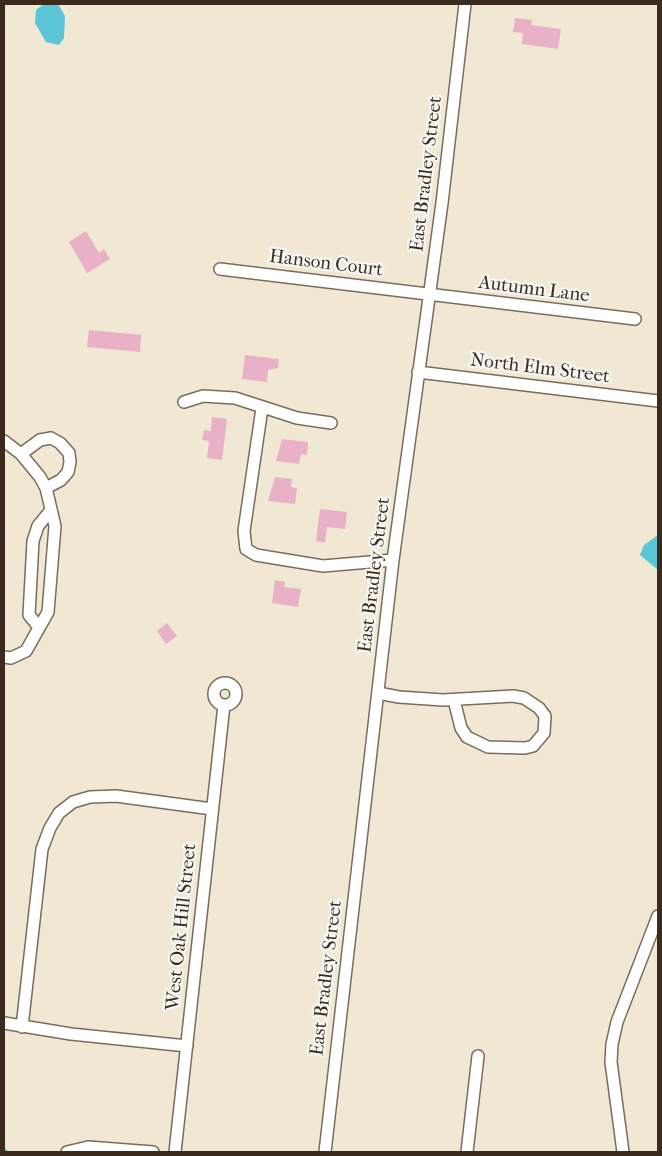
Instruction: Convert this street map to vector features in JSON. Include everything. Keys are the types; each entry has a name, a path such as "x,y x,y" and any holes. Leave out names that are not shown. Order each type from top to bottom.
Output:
{"street":[{"name":"East Bradley Street","path":"325,1152 393,560 442,203 465,4"},
{"name":"Hanson Court","path":"220,269 428,295"},
{"name":"Autumn Lane","path":"428,295 635,319"},
{"name":"North Elm Street","path":"418,372 658,401"},
{"path":"184,402 203,396 235,398 297,418 331,423"},
{"path":"262,408 244,531 246,549 256,556 323,566 393,560"},
{"path":"21,454 40,440 50,438 60,443 69,453 68,472 61,480 46,488"},
{"path":"4,441 21,454 46,488 55,526 48,612 38,626 26,651 11,658 4,657"},
{"path":"38,626 29,615 33,541 38,526 51,510"},
{"path":"378,693 399,697 454,700 513,696 524,698 539,708 545,716 544,733 533,746 525,748 488,747 468,737 461,728 454,700"},
{"name":"West Oak Hill Street","path":"175,1152 224,705"},
{"path":"22,1027 42,849 50,828 60,813 73,802 90,797 116,796 212,809"},
{"path":"623,1152 611,1062 612,1044 616,1022 658,916"},
{"path":"4,1023 22,1027 187,1046"},
{"path":"467,1152 478,1056"},
{"path":"67,1152 88,1147 153,1152"}],"water":[{"path":"44,4 58,4 65,16 64,38 59,45 46,42 35,23 36,10"},
{"path":"658,535 658,570 640,555 644,545"}],"building":[{"path":"515,18 532,20 531,25 561,29 558,49 522,44 523,33 513,32"},
{"path":"86,231 99,253 104,249 110,259 87,273 69,242"},
{"path":"89,330 141,335 140,352 87,347"},
{"path":"245,355 279,359 278,368 268,370 267,382 242,379"},
{"path":"212,417 227,419 222,460 207,458 209,441 202,440 204,430 211,431"},
{"path":"282,439 308,442 307,455 301,454 299,464 276,461"},
{"path":"275,477 292,479 291,487 297,488 295,504 268,501"},
{"path":"320,509 347,512 345,529 327,527 325,543 316,541"},
{"path":"275,580 285,582 284,587 301,589 298,607 272,603"},
{"path":"167,623 177,636 166,644 157,631"}],"waterway":[{"path":"4,1149 7,1152"}]}
